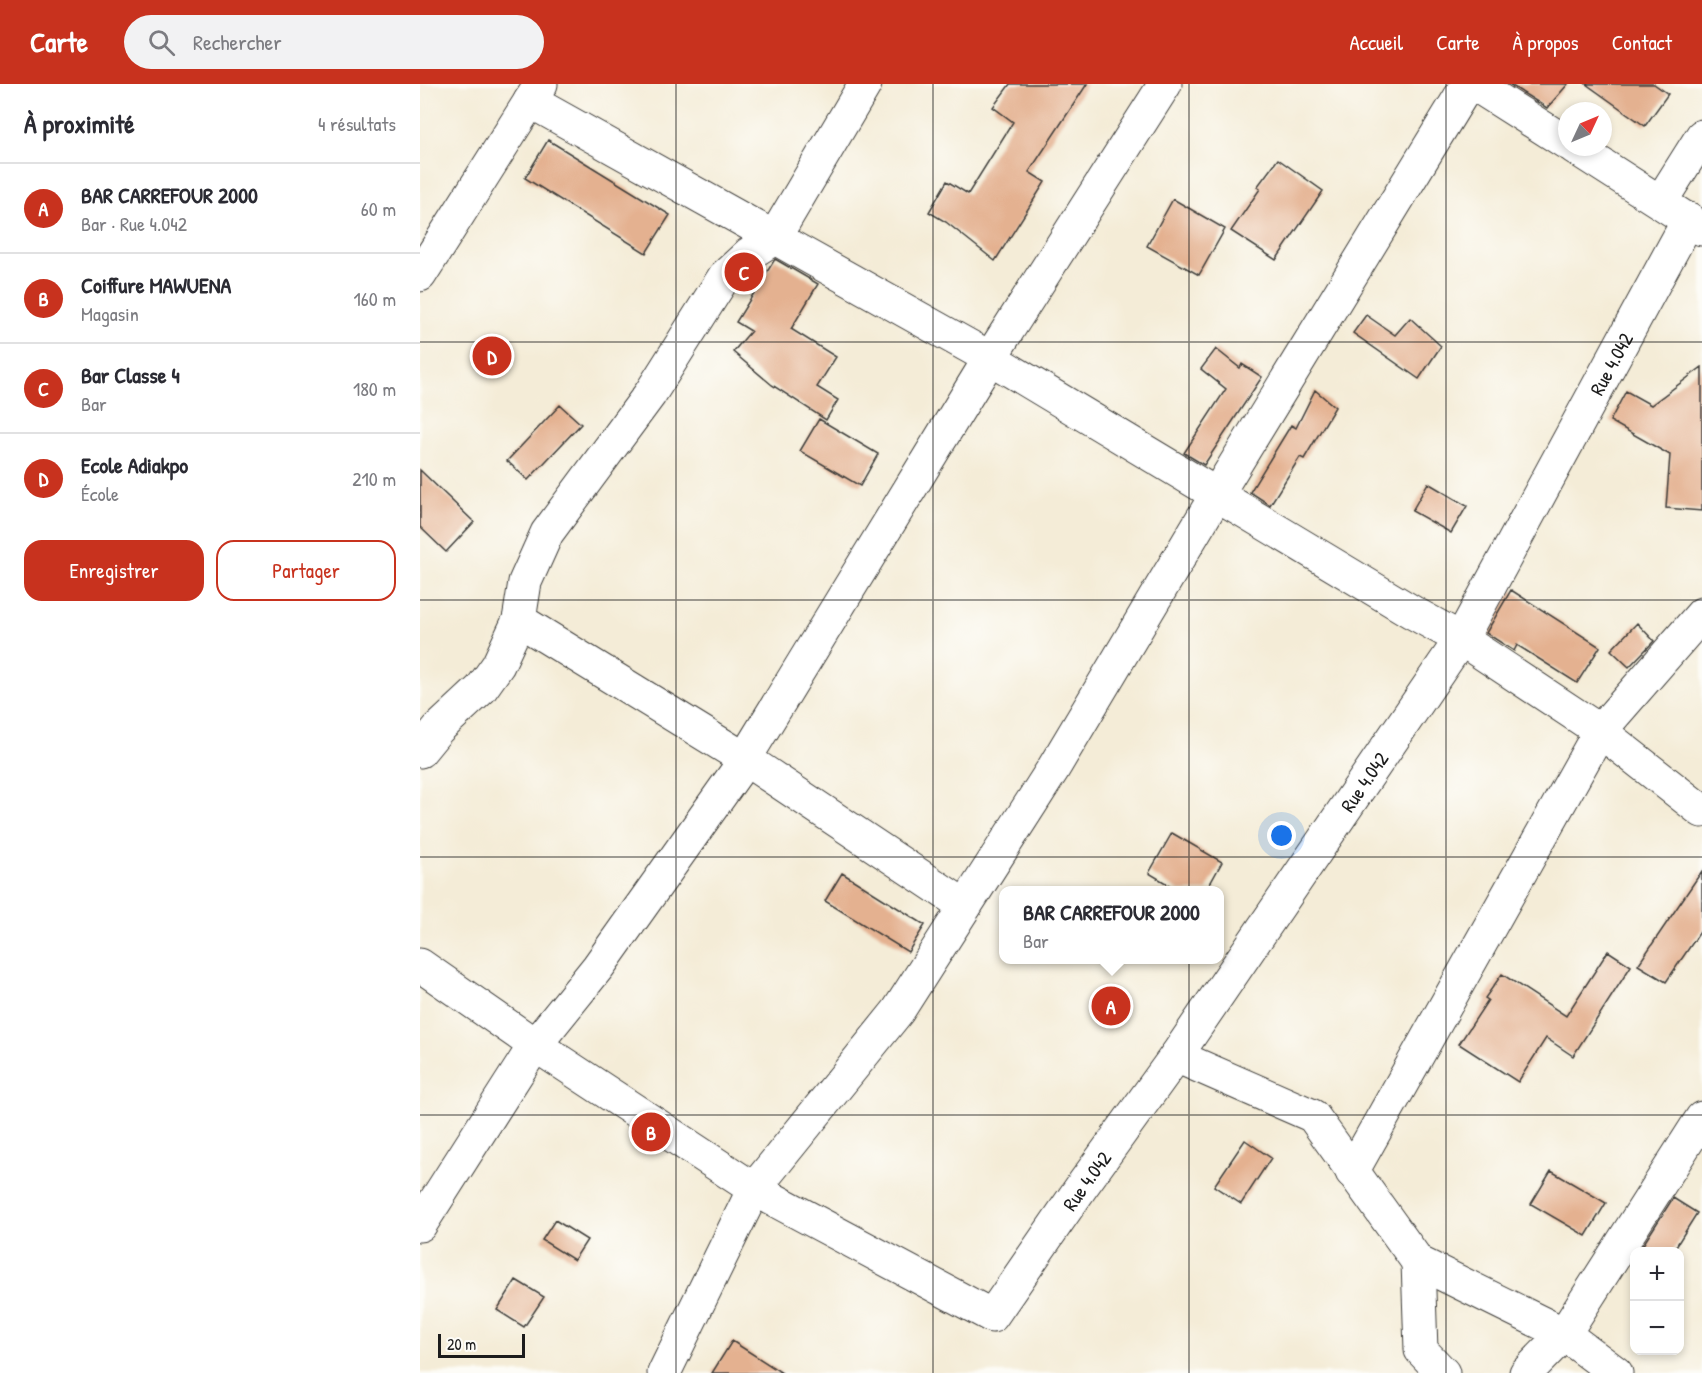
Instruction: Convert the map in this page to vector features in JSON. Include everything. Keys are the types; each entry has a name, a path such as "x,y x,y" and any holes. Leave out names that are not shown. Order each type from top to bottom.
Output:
{"street":[{"path":"420,751 438,729 481,689 498,665 519,620 525,582 547,533 650,394 724,277 749,254 774,238 865,84"},
{"path":"420,1225 535,1045 598,967 745,759 990,358 1165,84"},
{"path":"664,1373 754,1189 898,1011 1053,769 1216,494 1468,84"},
{"path":"1474,84 1558,136"},
{"path":"420,275 536,92 774,238 990,358 1461,639 1600,731 1702,811"},
{"path":"1661,201 1702,136"},
{"path":"1588,156 1696,224"},
{"name":"Rue 4.042","path":"754,1189 992,1316 1176,1056 1461,639 1696,224"},
{"path":"1352,1172 1600,731 1702,614"},
{"path":"519,620 745,759 965,906"},
{"path":"420,965 535,1045 754,1189"},
{"path":"1176,1056 1312,1116 1418,1262 1564,1334 1616,1373"},
{"path":"1526,1373 1564,1334 1702,1118"},
{"path":"1418,1262 1421,1350 1443,1373"}],"building":[{"path":"1010,84 1087,84 1029,172 1045,182 995,261 946,222 929,212 947,181 968,194 1013,122 993,107"},
{"path":"1509,84 1568,84 1547,108"},
{"path":"1586,84 1654,84 1668,94 1645,126"},
{"path":"548,140 670,215 646,253 525,178"},
{"path":"1278,159 1323,191 1276,260 1231,231 1260,189 1257,187"},
{"path":"1173,199 1225,229 1199,275 1147,246"},
{"path":"775,259 818,284 791,329 836,357 817,387 838,400 826,420 772,385 733,352 751,331 736,322"},
{"path":"1366,315 1395,335 1410,318 1441,346 1419,379 1353,333"},
{"path":"1216,349 1240,368 1242,364 1262,377 1204,465 1184,453 1226,389 1201,369"},
{"path":"1702,367 1702,511 1666,508 1670,455 1610,421 1626,391 1651,405"},
{"path":"1315,390 1335,407 1304,459 1300,457 1270,505 1250,492 1291,425 1296,428"},
{"path":"560,405 581,424 528,480 507,461"},
{"path":"819,419 878,454 860,486 800,451"},
{"path":"420,470 474,522 446,552 420,527"},
{"path":"1428,483 1467,506 1451,533 1412,511"},
{"path":"1511,590 1600,647 1577,683 1517,645 1514,651 1486,633"},
{"path":"1637,623 1654,641 1629,667 1611,650"},
{"path":"1172,833 1222,862 1209,886 1171,886 1149,873"},
{"path":"1702,871 1702,929 1666,982 1638,965"},
{"path":"842,873 925,925 908,952 825,901"},
{"path":"1608,951 1631,966 1573,1056 1546,1038 1518,1082 1459,1044 1488,1000 1485,998 1502,974 1566,1016"},
{"path":"1245,1140 1271,1158 1241,1204 1214,1186"},
{"path":"1551,1171 1606,1203 1586,1236 1531,1204"},
{"path":"1673,1198 1697,1213 1676,1247 1642,1247"},
{"path":"555,1220 587,1240 574,1260 542,1240"},
{"path":"516,1280 544,1297 524,1327 497,1310"},
{"path":"732,1341 782,1373 712,1373"}],"place":[{"name":"Bar Classe 4","path":"744,272"},
{"name":"Ecole Adiakpo","path":"492,356"},
{"name":"BAR CARREFOUR 2000","path":"1111,1006"},
{"name":"Coiffure MAWUENA","path":"651,1132"}]}
